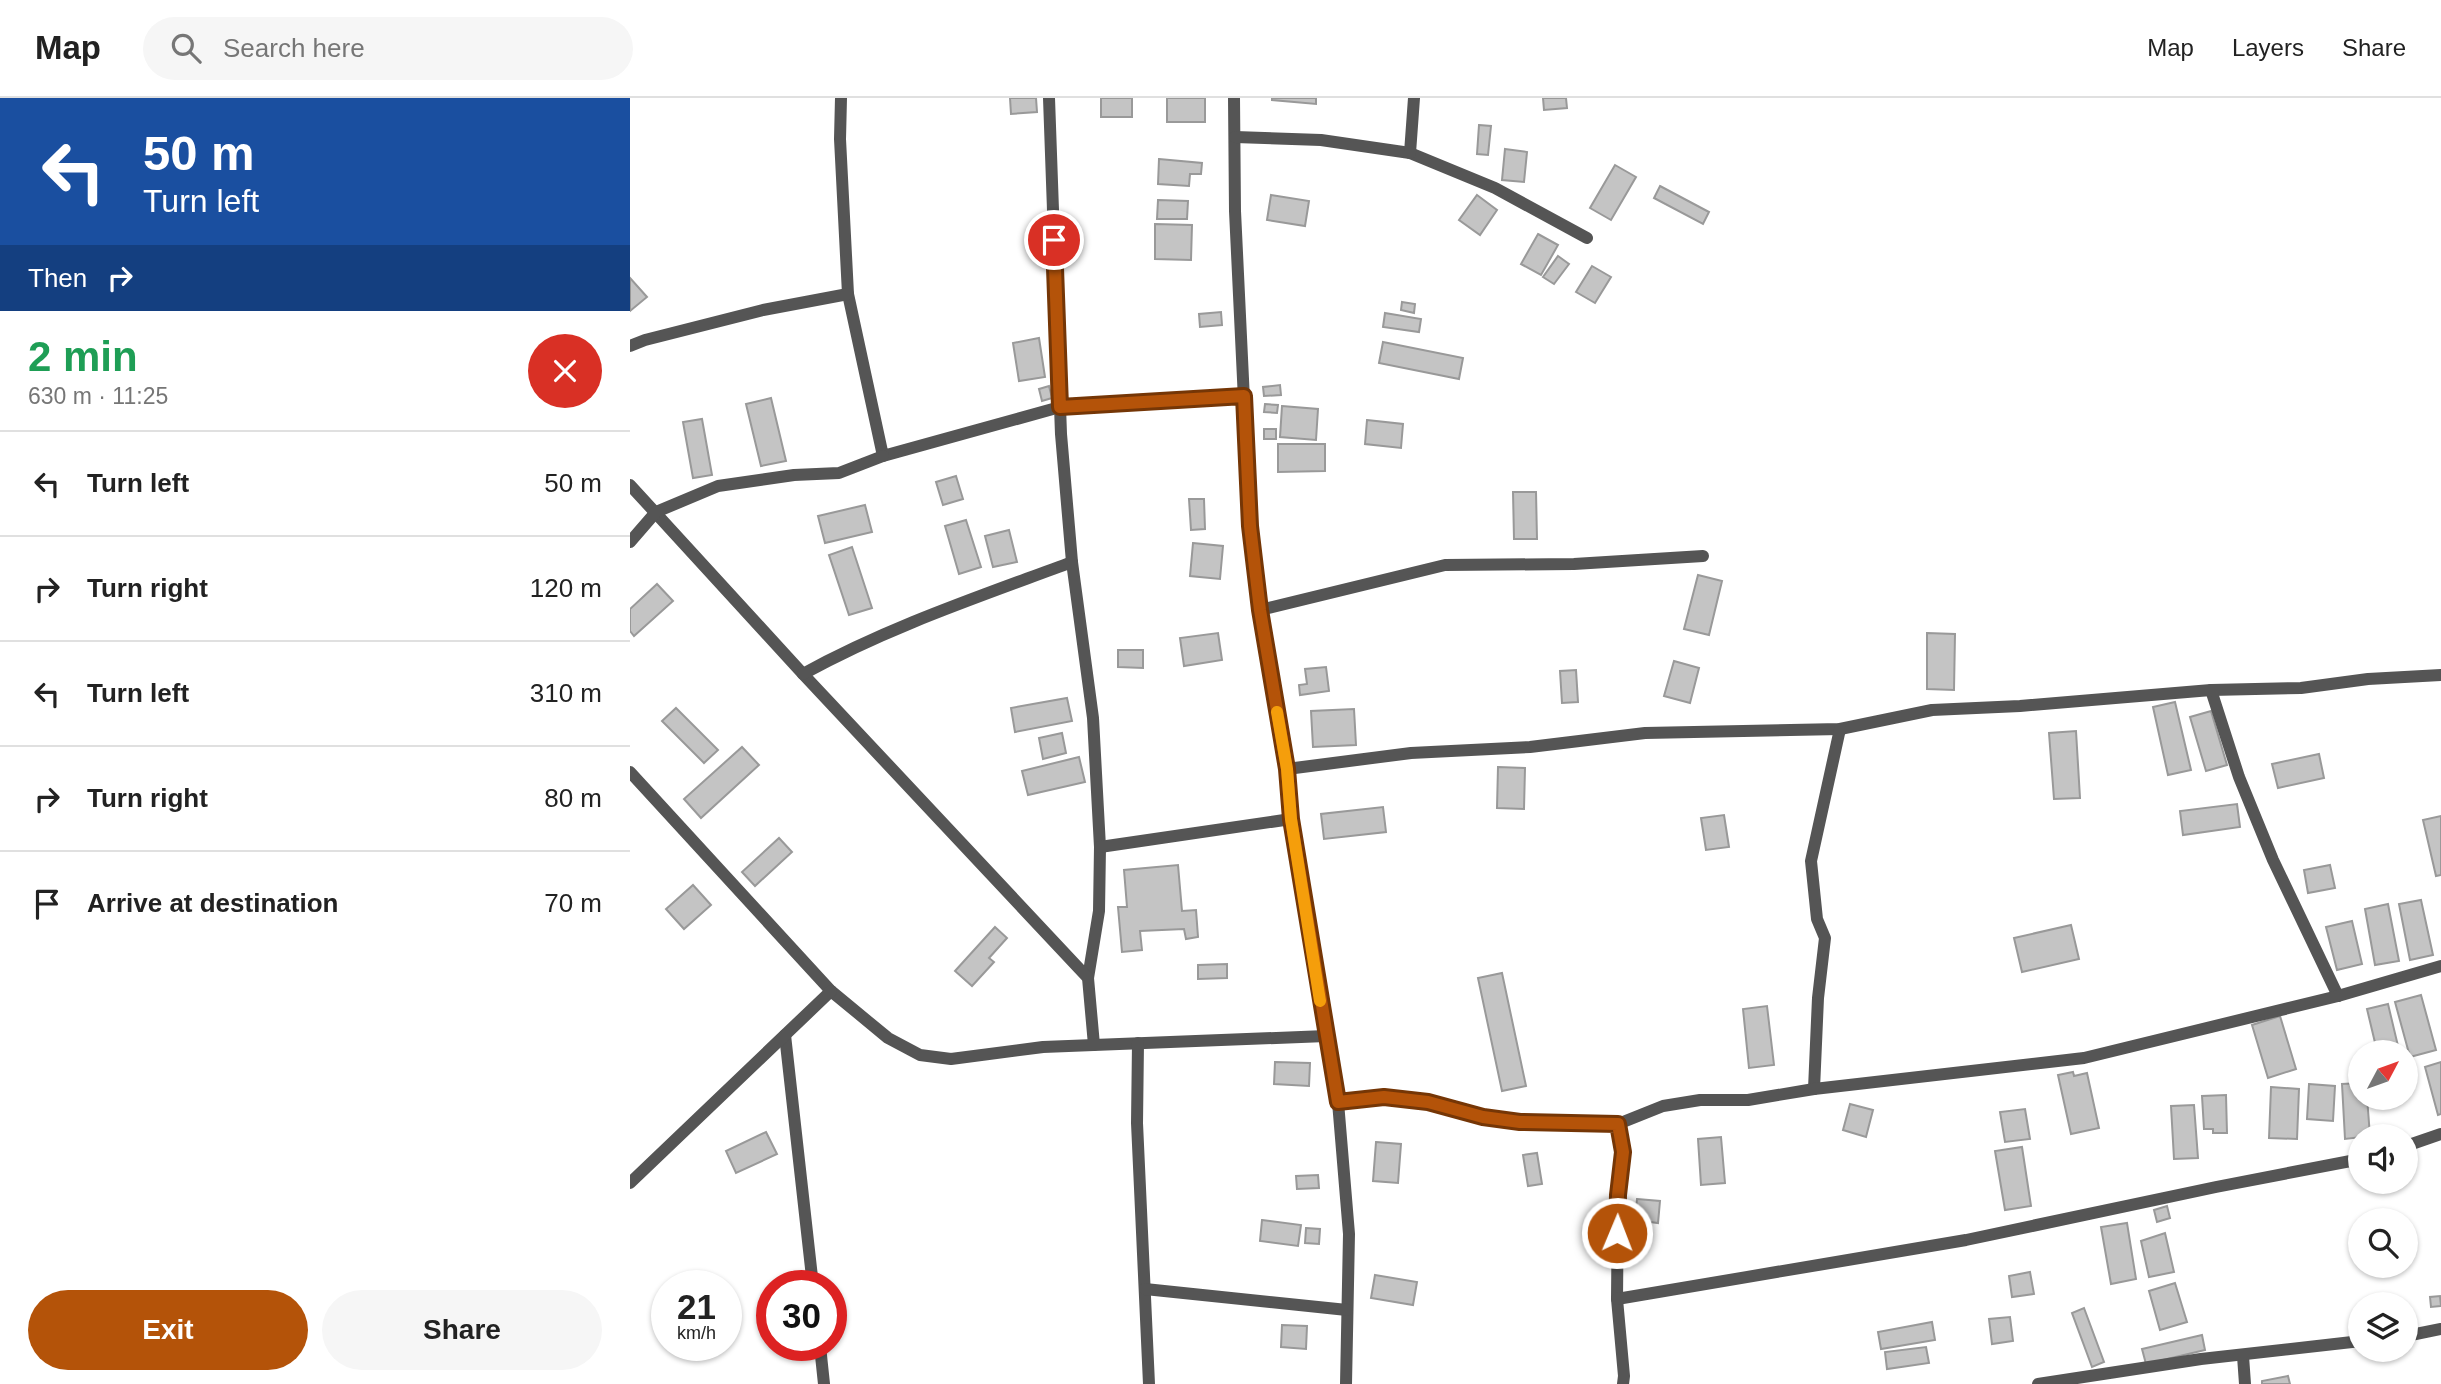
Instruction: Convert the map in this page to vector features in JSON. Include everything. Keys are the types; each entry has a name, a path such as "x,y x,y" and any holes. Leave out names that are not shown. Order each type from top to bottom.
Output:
{"street":[{"path":"841,98 840,139 848,294 883,456"},
{"path":"1049,98 1060,407 1072,562 1093,718 1100,846 1099,911 1088,978 1094,1045"},
{"path":"1234,98 1235,211 1250,526 1260,610 1287,769 1291,819 1338,1102 1349,1234 1346,1384"},
{"path":"1410,153 1414,98"},
{"path":"1235,137 1321,140 1410,153 1494,188 1587,238"},
{"path":"630,346 763,310 848,294"},
{"path":"630,542 656,512 718,486 794,475 839,473 883,456 1060,407 1244,396"},
{"path":"630,485 1088,978"},
{"path":"1260,610 1445,565 1574,564 1703,555"},
{"path":"803,674 847,650 902,627 1072,562"},
{"path":"1287,769 1411,753 1530,747 1645,733 1840,729 1932,710 2020,706 2211,690 2301,688 2368,679 2441,675"},
{"path":"2211,690 2239,777 2273,860 2338,996"},
{"path":"1814,1090 1818,998 1825,938 1817,919 1811,861 1840,729"},
{"path":"630,772 831,991 888,1038 920,1055 951,1059 1043,1047 1326,1036"},
{"path":"1100,846 1291,819"},
{"path":"1338,1102 1384,1097 1428,1102 1483,1117 1520,1122 1618,1124 1663,1105 1700,1100 1748,1100 2084,1058 2338,996 2441,966"},
{"path":"630,1182 831,991"},
{"path":"785,1035 811,1270"},
{"path":"1138,1043 1138,1124 1149,1384"},
{"path":"1618,1124 1623,1152 1618,1195 1618,1299 1623,1384"},
{"path":"2418,1142 2441,1134"},
{"path":"1618,1299 1966,1240 2348,1161"},
{"path":"1144,1289 1347,1310"},
{"path":"2418,1334 2441,1329"},
{"path":"2038,1384 2201,1359 2348,1343"},
{"path":"2242,1356 2245,1384"},
{"path":"822,1361 824,1384"}],"building":[{"path":"1010,98 1036,98 1037,112 1011,114"},
{"path":"1101,98 1132,98 1132,117 1101,117"},
{"path":"1167,98 1205,98 1205,122 1167,122"},
{"path":"1316,98 1316,104 1272,100"},
{"path":"1543,98 1566,98 1567,108 1544,110"},
{"path":"1479,125 1491,126 1488,155 1477,154"},
{"path":"1505,149 1527,152 1524,182 1502,180"},
{"path":"1159,159 1202,163 1201,174 1190,174 1189,186 1158,184"},
{"path":"1615,165 1636,177 1611,220 1590,208"},
{"path":"1660,186 1709,212 1703,224 1654,198"},
{"path":"1271,195 1309,201 1305,226 1267,220"},
{"path":"1477,195 1497,210 1480,235 1459,220"},
{"path":"1158,200 1188,201 1187,219 1157,219"},
{"path":"1155,224 1192,225 1191,260 1155,259"},
{"path":"1538,234 1558,245 1541,275 1521,264"},
{"path":"1558,256 1569,264 1554,284 1543,277"},
{"path":"1592,266 1611,277 1595,303 1576,292"},
{"path":"630,278 647,297 630,311"},
{"path":"1402,302 1415,304 1414,313 1401,310"},
{"path":"1221,312 1222,325 1200,327 1199,314"},
{"path":"1385,313 1421,319 1419,332 1383,327"},
{"path":"1039,338 1045,377 1019,381 1013,343"},
{"path":"1383,342 1463,358 1459,379 1379,363"},
{"path":"1280,385 1281,395 1264,396 1263,387"},
{"path":"1049,386 1052,398 1042,401 1039,389"},
{"path":"771,398 786,461 761,466 746,404"},
{"path":"1265,404 1278,405 1277,413 1264,412"},
{"path":"1282,406 1318,409 1316,440 1280,437"},
{"path":"702,419 712,475 693,478 683,422"},
{"path":"1367,420 1403,424 1401,448 1365,444"},
{"path":"1264,429 1276,429 1276,439 1264,439"},
{"path":"1278,444 1325,444 1325,471 1278,472"},
{"path":"956,476 963,499 943,505 936,482"},
{"path":"1513,492 1536,492 1537,539 1514,539"},
{"path":"1189,499 1204,499 1205,529 1191,530"},
{"path":"865,505 872,532 825,543 818,516"},
{"path":"966,520 981,567 959,574 945,526"},
{"path":"1009,530 1017,562 993,567 985,536"},
{"path":"1193,543 1223,546 1220,579 1190,576"},
{"path":"852,547 872,608 849,615 829,555"},
{"path":"1698,575 1722,581 1709,635 1684,629"},
{"path":"657,584 673,601 634,636 630,631 630,609"},
{"path":"1218,633 1222,660 1184,666 1180,638"},
{"path":"1927,633 1955,634 1954,690 1927,689"},
{"path":"1118,650 1143,650 1143,668 1118,667"},
{"path":"1674,661 1699,668 1690,703 1664,696"},
{"path":"1326,667 1329,691 1300,695 1299,685 1307,684 1305,669"},
{"path":"1576,670 1578,702 1562,703 1560,671"},
{"path":"1067,698 1072,721 1015,732 1011,708"},
{"path":"2175,702 2191,770 2168,775 2153,707"},
{"path":"676,708 718,750 704,763 662,721"},
{"path":"1354,709 1356,745 1313,747 1311,711"},
{"path":"2211,711 2227,765 2206,771 2190,717"},
{"path":"2076,731 2080,798 2054,799 2049,733"},
{"path":"1062,733 1066,753 1043,759 1039,738"},
{"path":"742,747 759,765 701,818 684,799"},
{"path":"2319,754 2324,778 2278,788 2272,764"},
{"path":"1079,757 1085,782 1028,795 1022,771"},
{"path":"1498,767 1525,768 1524,809 1497,808"},
{"path":"2237,804 2240,827 2183,835 2180,811"},
{"path":"1383,807 1386,832 1324,839 1321,814"},
{"path":"1724,815 1729,847 1706,850 1701,818"},
{"path":"2441,816 2441,875 2436,876 2423,820"},
{"path":"779,838 792,852 755,886 742,872"},
{"path":"1178,865 1182,911 1196,910 1198,937 1186,939 1184,929 1140,931 1142,950 1122,952 1118,907 1127,907 1124,870"},
{"path":"2330,865 2335,888 2308,893 2304,870"},
{"path":"693,885 711,905 684,929 666,909"},
{"path":"2421,900 2433,955 2410,960 2399,904"},
{"path":"2388,904 2399,961 2375,965 2365,909"},
{"path":"2352,921 2362,964 2337,970 2326,927"},
{"path":"2071,925 2079,959 2022,972 2014,938"},
{"path":"995,927 1007,938 989,958 994,962 972,986 955,971"},
{"path":"1227,964 1227,978 1198,979 1198,965"},
{"path":"1502,973 1526,1086 1502,1091 1478,978"},
{"path":"2421,995 2436,1050 2418,1055 2418,1040 2405,1040 2395,1002"},
{"path":"2388,1004 2397,1040 2374,1040 2367,1009"},
{"path":"1767,1006 1774,1065 1749,1068 1743,1009"},
{"path":"2280,1016 2296,1069 2268,1078 2252,1025"},
{"path":"1275,1062 1310,1063 1309,1086 1274,1084"},
{"path":"2441,1062 2441,1114 2438,1115 2425,1067"},
{"path":"2073,1072 2074,1076 2087,1073 2099,1128 2071,1134 2058,1075"},
{"path":"2309,1084 2335,1086 2333,1121 2307,1119"},
{"path":"2342,1084 2348,1084 2348,1110 2368,1110 2369,1124 2348,1124 2348,1139 2345,1139"},
{"path":"2271,1087 2299,1089 2297,1139 2269,1138"},
{"path":"2226,1095 2227,1133 2213,1133 2213,1129 2204,1129 2202,1096"},
{"path":"1850,1104 1873,1110 1866,1137 1843,1130"},
{"path":"2194,1105 2198,1158 2174,1159 2171,1106"},
{"path":"2025,1109 2030,1139 2005,1142 2000,1112"},
{"path":"766,1132 777,1154 736,1173 726,1151"},
{"path":"1721,1137 1725,1183 1701,1185 1698,1139"},
{"path":"1376,1142 1401,1144 1398,1183 1373,1181"},
{"path":"2022,1147 2031,1206 2005,1210 1995,1151"},
{"path":"1537,1153 1542,1184 1528,1186 1523,1155"},
{"path":"1318,1175 1319,1188 1297,1189 1296,1176"},
{"path":"1637,1199 1660,1201 1658,1223 1635,1220"},
{"path":"2167,1206 2170,1218 2157,1222 2154,1210"},
{"path":"1262,1220 1301,1225 1298,1246 1260,1241"},
{"path":"2127,1223 2136,1279 2111,1284 2101,1227"},
{"path":"1306,1228 1320,1229 1319,1244 1305,1243"},
{"path":"2165,1233 2174,1272 2149,1277 2141,1241"},
{"path":"2030,1272 2034,1294 2012,1297 2009,1276"},
{"path":"1375,1275 1417,1282 1413,1305 1371,1298"},
{"path":"2175,1283 2187,1322 2160,1330 2149,1291"},
{"path":"2440,1296 2441,1306 2431,1307 2430,1297"},
{"path":"2084,1308 2104,1362 2092,1367 2072,1313"},
{"path":"2010,1317 2013,1341 1992,1344 1989,1319"},
{"path":"1932,1322 1935,1340 1881,1349 1878,1332"},
{"path":"1282,1325 1307,1326 1306,1349 1281,1347"},
{"path":"2202,1335 2205,1350 2146,1364 2142,1349"},
{"path":"1926,1347 1929,1363 1887,1369 1885,1352"},
{"path":"2288,1376 2290,1384 2262,1384 2262,1381"}],"slow traffic":[{"path":"1277,712 1320,1001"}],"route":[{"path":"1054,240 1060,407 1244,396 1250,526 1260,610 1287,769 1291,819 1338,1102 1384,1097 1428,1102 1483,1117 1520,1122 1618,1124 1623,1152 1617,1233"}]}
